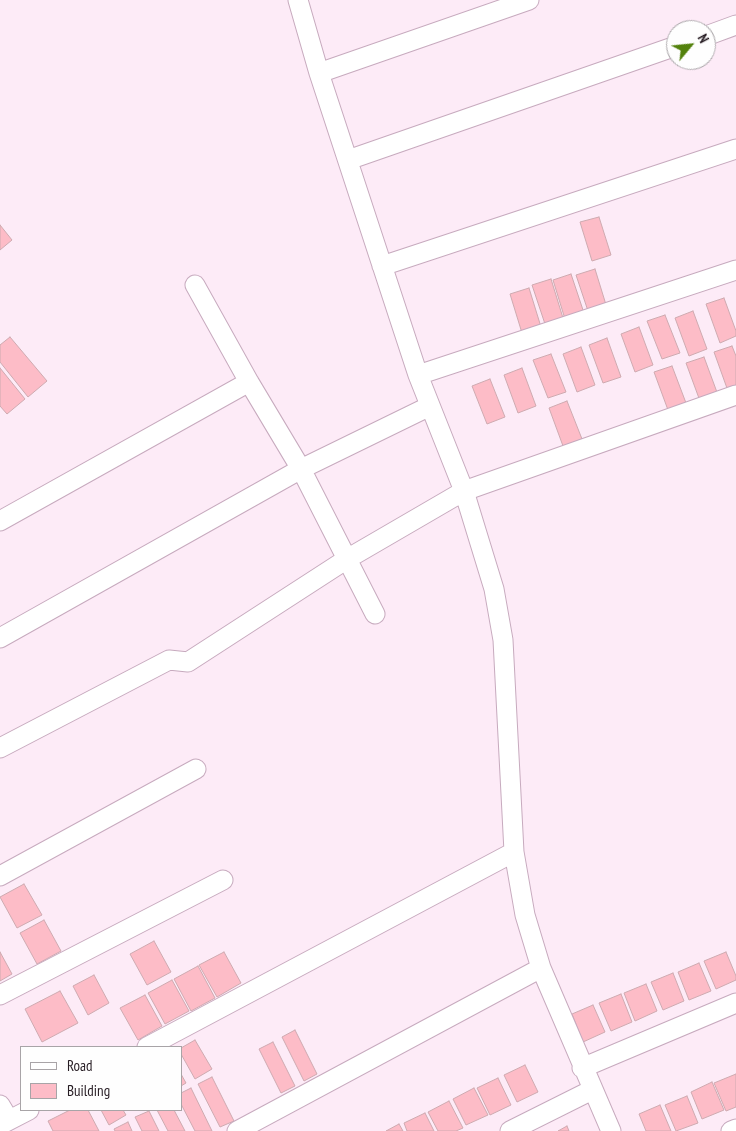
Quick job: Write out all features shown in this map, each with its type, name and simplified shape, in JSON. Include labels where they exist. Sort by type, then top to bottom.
[{"type":"street","points":[[298,0],[319,74],[418,375],[464,491],[494,589],[503,640],[514,852],[525,915],[541,968],[582,1068],[611,1131]]},
{"type":"street","points":[[319,74],[529,0]]},
{"type":"street","points":[[716,32],[736,25]]},
{"type":"street","points":[[348,160],[666,49]]},
{"type":"street","points":[[382,266],[736,149]]},
{"type":"street","points":[[418,375],[736,270]]},
{"type":"street","points":[[195,285],[249,382],[301,469],[375,614]]},
{"type":"street","points":[[0,520],[249,382]]},
{"type":"street","points":[[0,748],[169,660],[188,662],[347,559],[464,491],[736,395]]},
{"type":"street","points":[[0,638],[301,469],[430,406]]},
{"type":"street","points":[[0,876],[196,768]]},
{"type":"street","points":[[149,1046],[514,852]]},
{"type":"street","points":[[0,995],[223,880]]},
{"type":"street","points":[[237,1131],[541,968]]},
{"type":"street","points":[[582,1068],[736,1003]]},
{"type":"street","points":[[510,1131],[592,1090]]},
{"type":"street","points":[[3,1117],[25,1111]]},
{"type":"street","points":[[731,1131],[736,1129]]},
{"type":"building","points":[[599,217],[611,255],[592,261],[580,222]]},
{"type":"building","points":[[0,225],[12,240],[0,250]]},
{"type":"building","points":[[595,269],[607,308],[589,314],[576,275]]},
{"type":"building","points":[[571,274],[584,313],[565,319],[553,280]]},
{"type":"building","points":[[551,279],[563,318],[545,324],[532,285]]},
{"type":"building","points":[[529,288],[541,327],[522,333],[510,294]]},
{"type":"building","points":[[724,298],[736,331],[736,336],[720,343],[706,304]]},
{"type":"building","points":[[693,311],[707,349],[689,356],[675,318]]},
{"type":"building","points":[[665,315],[680,353],[662,359],[647,321]]},
{"type":"building","points":[[639,327],[653,365],[635,372],[621,334]]},
{"type":"building","points":[[10,337],[47,381],[28,397],[0,362],[0,345]]},
{"type":"building","points":[[607,338],[621,377],[603,383],[589,345]]},
{"type":"building","points":[[732,346],[736,356],[736,388],[728,391],[714,352]]},
{"type":"building","points":[[581,347],[595,385],[577,392],[563,354]]},
{"type":"building","points":[[551,354],[566,392],[548,398],[533,360]]},
{"type":"building","points":[[704,357],[718,395],[700,401],[686,363]]},
{"type":"building","points":[[672,366],[686,403],[668,410],[654,372]]},
{"type":"building","points":[[0,368],[25,399],[7,414],[0,406]]},
{"type":"building","points":[[522,368],[536,406],[518,413],[504,375]]},
{"type":"building","points":[[490,379],[505,417],[487,424],[472,386]]},
{"type":"building","points":[[567,401],[582,439],[563,446],[549,408]]},
{"type":"building","points":[[24,884],[42,915],[17,928],[0,897]]},
{"type":"building","points":[[44,920],[61,951],[37,964],[20,933]]},
{"type":"building","points":[[154,941],[171,972],[147,985],[130,954]]},
{"type":"building","points":[[0,952],[12,974],[0,981]]},
{"type":"building","points":[[224,952],[241,983],[217,997],[199,965]]},
{"type":"building","points":[[726,952],[736,980],[716,989],[704,961]]},
{"type":"building","points":[[699,963],[711,991],[689,1000],[678,972]]},
{"type":"building","points":[[198,966],[215,998],[191,1011],[174,979]]},
{"type":"building","points":[[673,973],[684,1001],[663,1010],[651,982]]},
{"type":"building","points":[[94,975],[109,1003],[88,1015],[73,986]]},
{"type":"building","points":[[172,980],[189,1011],[165,1024],[148,993]]},
{"type":"building","points":[[646,984],[657,1011],[635,1021],[624,993]]},
{"type":"building","points":[[60,991],[78,1023],[42,1042],[25,1009]]},
{"type":"building","points":[[621,994],[632,1022],[611,1031],[599,1003]]},
{"type":"building","points":[[145,995],[162,1026],[138,1040],[120,1008]]},
{"type":"building","points":[[593,1005],[605,1032],[583,1042],[572,1014]]},
{"type":"building","points":[[295,1030],[317,1074],[304,1081],[282,1037]]},
{"type":"building","points":[[195,1040],[212,1069],[195,1079],[182,1056],[182,1047]]},
{"type":"building","points":[[273,1042],[295,1086],[281,1093],[259,1049]]},
{"type":"building","points":[[525,1065],[538,1092],[517,1102],[504,1075]]},
{"type":"building","points":[[736,1074],[736,1107],[726,1111],[714,1083]]},
{"type":"building","points":[[182,1076],[186,1083],[182,1085]]},
{"type":"building","points":[[212,1077],[234,1121],[220,1127],[198,1084]]},
{"type":"building","points":[[498,1078],[511,1105],[490,1115],[477,1088]]},
{"type":"building","points":[[712,1082],[724,1110],[702,1119],[691,1092]]},
{"type":"building","points":[[191,1088],[212,1131],[195,1131],[182,1106],[182,1092]]},
{"type":"building","points":[[474,1088],[488,1115],[466,1125],[453,1099]]},
{"type":"building","points":[[687,1096],[698,1123],[676,1131],[665,1105]]},
{"type":"building","points":[[449,1101],[463,1128],[456,1131],[438,1131],[428,1112]]},
{"type":"building","points":[[660,1105],[671,1131],[646,1131],[639,1114]]},
{"type":"building","points":[[68,1111],[89,1111],[99,1131],[53,1131],[48,1121]]},
{"type":"building","points":[[102,1111],[124,1111],[126,1115],[109,1125]]},
{"type":"building","points":[[149,1111],[159,1131],[142,1131],[135,1117]]},
{"type":"building","points":[[158,1111],[175,1111],[185,1131],[168,1131]]},
{"type":"building","points":[[425,1113],[434,1131],[407,1131],[404,1123]]},
{"type":"building","points":[[128,1122],[132,1131],[115,1131],[114,1129]]},
{"type":"building","points":[[399,1124],[403,1131],[386,1131]]},
{"type":"building","points":[[567,1126],[569,1131],[558,1131]]}]
